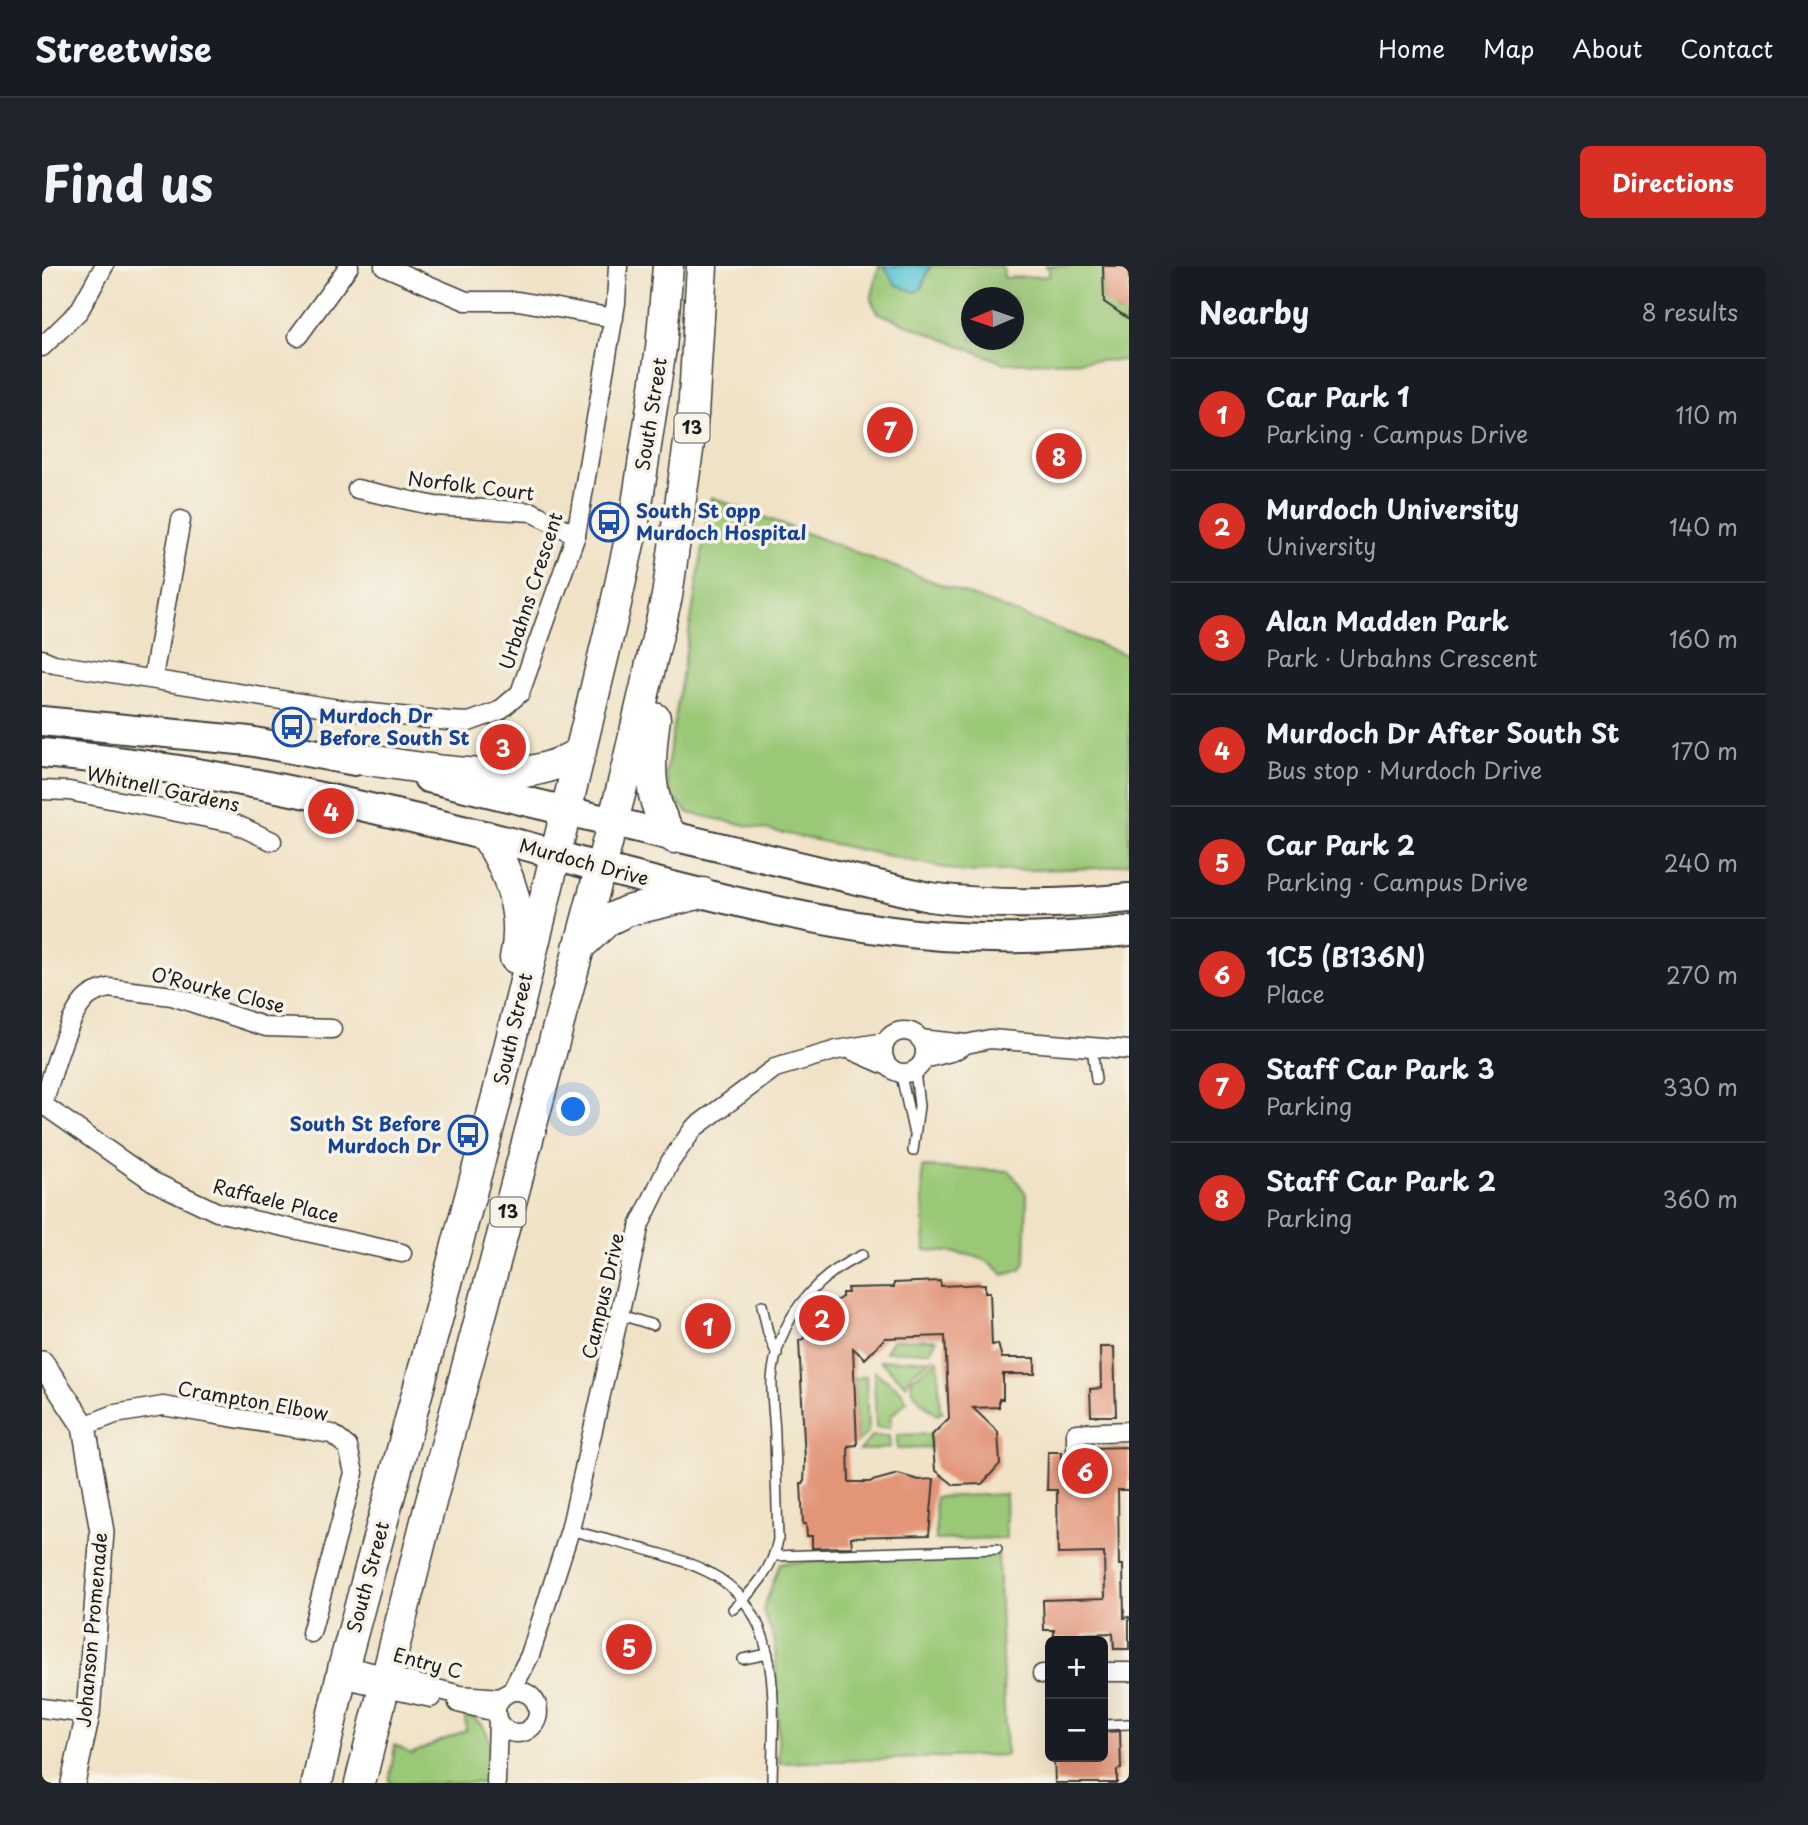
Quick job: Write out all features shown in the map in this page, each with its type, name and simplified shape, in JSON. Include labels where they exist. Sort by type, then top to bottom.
[{"type":"highway","name":"South Street","points":[[317,1783],[343,1672],[498,1093],[554,853],[581,751],[636,511],[661,348],[668,266]]},
{"type":"highway","name":"South Street","points":[[360,1783],[612,822],[667,596],[679,530],[693,415],[702,266]]},
{"type":"highway","points":[[674,838],[659,813],[649,762],[679,530]]},
{"type":"highway","points":[[332,756],[480,775],[511,775],[565,762],[581,751]]},
{"type":"highway","points":[[486,836],[502,860],[517,922],[518,945],[499,1024],[498,1093]]},
{"type":"highway","points":[[577,949],[608,920],[627,911],[703,893]]},
{"type":"main road","points":[[42,721],[222,738],[332,756],[929,897],[1002,905],[1069,904],[1129,898]]},
{"type":"main road","name":"Murdoch Drive","points":[[42,753],[123,761],[231,778],[486,836],[554,853],[599,868],[835,922],[921,935],[1049,939],[1129,932]]},
{"type":"street","points":[[42,347],[79,311],[104,266]]},
{"type":"street","points":[[298,336],[349,266]]},
{"type":"street","points":[[384,266],[466,301],[518,302],[614,318]]},
{"type":"street","name":"Urbahns Crescent","points":[[42,659],[54,664],[153,677],[352,711],[469,722],[499,711],[520,693],[576,535],[614,318],[618,266]]},
{"type":"street","name":"Norfolk Court","points":[[357,489],[435,506],[532,512],[576,535]]},
{"type":"street","points":[[153,677],[181,520]]},
{"type":"street","name":"Whitnell Gardens","points":[[42,790],[69,791],[233,823],[272,841]]},
{"type":"street","name":"O’Rourke Close","points":[[42,1104],[75,1014],[87,997],[100,990],[118,989],[172,996],[266,1027],[332,1028]]},
{"type":"street","points":[[890,1068],[883,1057],[885,1042],[892,1034],[902,1031],[920,1039],[966,1044],[990,1039],[1129,1050]]},
{"type":"street","points":[[919,1065],[925,1048],[920,1039]]},
{"type":"street","name":"Campus Drive","points":[[497,1780],[501,1706],[530,1655],[570,1530],[640,1224],[670,1162],[694,1128],[775,1068],[837,1050],[851,1050],[885,1042]]},
{"type":"street","points":[[851,1050],[900,1074],[966,1044]]},
{"type":"street","name":"Raffaele Place","points":[[42,1104],[152,1181],[217,1212],[402,1253]]},
{"type":"street","name":"Johanson Promenade","points":[[42,1363],[84,1426],[102,1532],[88,1714],[73,1783]]},
{"type":"street","name":"Crampton Elbow","points":[[84,1426],[115,1414],[163,1406],[332,1434],[348,1447],[354,1472],[311,1633]]},
{"type":"street","points":[[1076,1470],[1076,1433],[1129,1431]]},
{"type":"street","name":"Campus Drive","points":[[497,1780],[518,1740],[534,1725],[538,1709],[529,1695],[530,1655]]},
{"type":"street","name":"Entry C","points":[[343,1672],[501,1706]]},
{"type":"street","points":[[1108,1672],[1129,1672]]},
{"type":"street","points":[[527,1730],[511,1732],[501,1706],[529,1695]]},
{"type":"street","points":[[42,1708],[88,1714]]},
{"type":"lane","points":[[1092,1046],[1096,1080]]},
{"type":"lane","points":[[914,1151],[919,1105],[919,1065]]},
{"type":"lane","points":[[890,1068],[902,1080],[914,1135]]},
{"type":"lane","points":[[733,1609],[763,1578],[775,1556],[778,1540],[772,1381],[789,1319],[836,1267],[862,1255]]},
{"type":"lane","points":[[762,1305],[768,1333],[777,1355]]},
{"type":"lane","points":[[621,1315],[653,1325]]},
{"type":"lane","points":[[570,1530],[684,1562],[726,1582],[744,1599],[759,1623],[768,1654],[771,1682],[772,1783]]},
{"type":"lane","points":[[775,1556],[997,1549]]},
{"type":"lane","points":[[743,1659],[768,1654]]},
{"type":"lane","points":[[1108,1725],[1129,1724]]},
{"type":"green space","points":[[879,266],[1003,266],[1004,278],[1049,276],[1049,268],[1046,266],[1103,266],[1104,302],[1111,302],[1117,312],[1129,316],[1129,360],[1004,363],[971,350],[1024,350],[1024,287],[961,287],[961,346],[878,313],[871,300]]},
{"type":"green space","points":[[711,497],[1129,656],[1129,863],[1101,868],[964,872],[689,813],[671,796],[666,773]]},
{"type":"green space","points":[[922,1167],[1010,1171],[1027,1195],[1025,1263],[1021,1270],[1003,1275],[996,1267],[978,1257],[925,1250]]},
{"type":"green space","points":[[937,1339],[930,1351],[885,1352],[892,1340]]},
{"type":"green space","points":[[933,1359],[912,1373],[906,1385],[880,1361]]},
{"type":"green space","points":[[938,1360],[940,1408],[943,1412],[937,1415],[919,1399],[911,1384],[912,1378]]},
{"type":"green space","points":[[874,1371],[901,1391],[907,1401],[891,1416],[890,1427],[876,1428]]},
{"type":"green space","points":[[866,1376],[868,1432],[857,1443],[854,1379]]},
{"type":"green space","points":[[930,1434],[931,1448],[897,1449],[897,1435]]},
{"type":"green space","points":[[872,1436],[889,1436],[890,1448],[860,1450]]},
{"type":"green space","points":[[1005,1494],[1006,1538],[936,1540],[935,1497]]},
{"type":"green space","points":[[998,1554],[1006,1755],[779,1763],[775,1642],[763,1610],[780,1563]]},
{"type":"green space","points":[[468,1715],[484,1728],[488,1736],[491,1753],[487,1783],[389,1783],[395,1745],[411,1754],[466,1730],[465,1717]]},
{"type":"water","points":[[884,266],[930,266],[921,289],[915,292],[895,284]]},
{"type":"building","points":[[1103,266],[1129,266],[1129,319],[1104,302]]},
{"type":"building","points":[[940,1281],[941,1286],[985,1284],[985,1292],[990,1292],[992,1345],[998,1344],[1002,1358],[1035,1358],[1035,1374],[1003,1374],[1003,1399],[999,1399],[999,1407],[973,1408],[998,1432],[1000,1464],[982,1484],[954,1485],[935,1470],[932,1435],[949,1418],[945,1336],[885,1338],[865,1359],[853,1348],[857,1445],[848,1446],[849,1482],[869,1482],[898,1474],[919,1480],[934,1479],[929,1535],[851,1537],[852,1547],[812,1548],[812,1536],[807,1536],[806,1524],[803,1524],[801,1483],[804,1483],[805,1461],[799,1340],[804,1339],[804,1334],[810,1334],[821,1310],[842,1297],[842,1293],[848,1293],[847,1288],[894,1287],[894,1283]]},
{"type":"building","points":[[1100,1347],[1114,1347],[1116,1416],[1091,1416],[1090,1389],[1101,1388]]},
{"type":"building","points":[[1129,1447],[1129,1490],[1118,1490],[1119,1565],[1123,1565],[1124,1618],[1129,1617],[1129,1649],[1114,1649],[1113,1633],[1054,1636],[1054,1630],[1044,1630],[1043,1600],[1105,1598],[1104,1553],[1058,1554],[1057,1490],[1047,1490],[1048,1452],[1061,1452],[1061,1464],[1065,1464],[1066,1475],[1077,1481],[1086,1475],[1087,1448]]},
{"type":"building","points":[[1120,1731],[1121,1769],[1117,1770],[1117,1783],[1055,1783],[1054,1762],[1108,1762],[1108,1732]]},
{"type":"place","name":"Staff Car Park 3","points":[[890,430]]},
{"type":"place","name":"Staff Car Park 2","points":[[1059,456]]},
{"type":"place","name":"South St opp Murdoch Hospital","points":[[609,522]]},
{"type":"place","name":"Murdoch Dr Before South St","points":[[292,727]]},
{"type":"place","name":"Alan Madden Park","points":[[503,747]]},
{"type":"place","name":"Murdoch Dr After South St","points":[[331,811]]},
{"type":"place","name":"South St Before Murdoch Dr","points":[[468,1135]]},
{"type":"place","name":"Murdoch University","points":[[822,1318]]},
{"type":"place","name":"Car Park 1","points":[[708,1326]]},
{"type":"place","name":"1C5 (B136N)","points":[[1085,1471]]},
{"type":"place","name":"Car Park 2","points":[[629,1647]]}]
